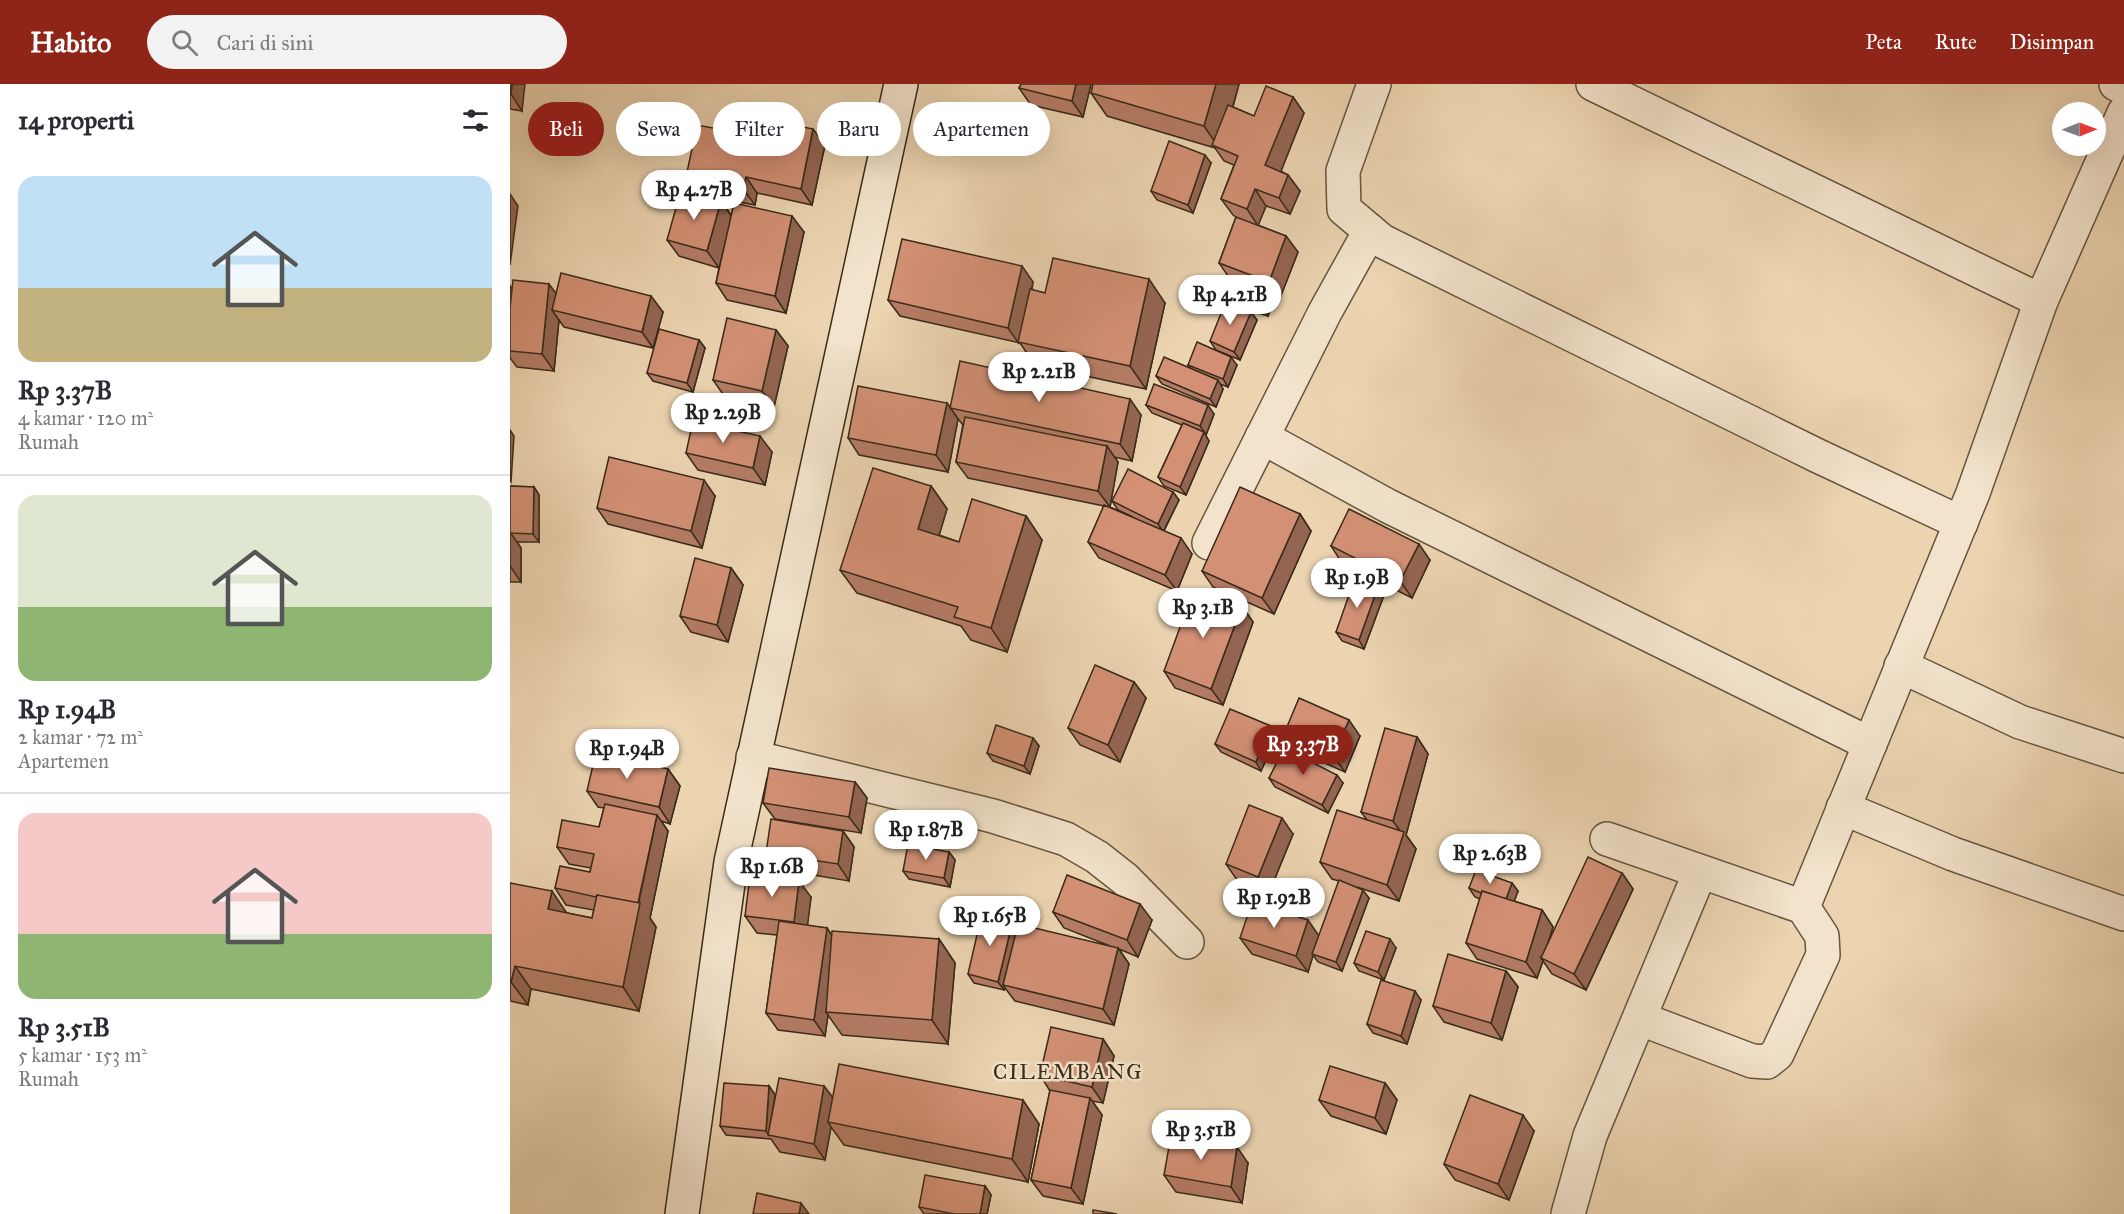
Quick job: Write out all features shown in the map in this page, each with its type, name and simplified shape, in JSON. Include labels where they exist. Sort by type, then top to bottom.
[{"type":"street","points":[[682,1214],[731,862],[901,84]]},
{"type":"street","points":[[1374,84],[1343,171],[1344,209],[1382,241],[1765,430],[1961,523]]},
{"type":"street","points":[[1593,84],[2042,301]]},
{"type":"street","points":[[2116,84],[2124,88]]},
{"type":"street","points":[[1803,907],[1961,523],[2042,301],[2124,113]]},
{"type":"street","points":[[1209,543],[1370,231]]},
{"type":"street","points":[[1262,437],[1388,506],[1870,744]]},
{"type":"street","points":[[1901,666],[2020,722],[2124,756]]},
{"type":"street","points":[[753,757],[993,816],[1066,839],[1097,856],[1125,879],[1187,942]]},
{"type":"street","points":[[1844,808],[1953,854],[2124,914]]},
{"type":"street","points":[[1607,839],[1803,907],[1822,936],[1823,955],[1773,1059],[1758,1063],[1641,1019]]},
{"type":"street","points":[[1568,1214],[1590,1136],[1641,1019],[1700,872]]},
{"type":"building","points":[[1021,84],[1076,84],[1072,101],[1019,88]]},
{"type":"building","points":[[1093,84],[1216,84],[1204,126],[1091,93]]},
{"type":"building","points":[[1266,86],[1293,97],[1265,165],[1288,175],[1279,198],[1255,189],[1247,209],[1221,199],[1238,156],[1212,145],[1228,105],[1254,116]]},
{"type":"building","points":[[701,126],[713,128],[713,156],[805,156],[805,127],[813,129],[801,189],[746,177],[743,189],[686,177],[690,156],[701,156]]},
{"type":"building","points":[[1169,141],[1205,155],[1188,205],[1151,191]]},
{"type":"building","points":[[681,190],[721,201],[707,251],[667,240]]},
{"type":"building","points":[[734,203],[792,216],[775,296],[716,283]]},
{"type":"building","points":[[1236,217],[1286,236],[1269,282],[1219,263]]},
{"type":"building","points":[[902,239],[1022,266],[1008,328],[888,300]]},
{"type":"building","points":[[1053,258],[1149,279],[1130,366],[1018,342],[1030,289],[1045,293]]},
{"type":"building","points":[[561,273],[651,296],[642,332],[552,310]]},
{"type":"building","points":[[1232,279],[1268,291],[1263,308],[1227,296]]},
{"type":"building","points":[[513,280],[549,284],[542,354],[510,351],[510,308]]},
{"type":"building","points":[[1226,301],[1251,312],[1234,352],[1210,341]]},
{"type":"building","points":[[727,318],[776,330],[762,391],[713,380]]},
{"type":"building","points":[[659,329],[699,340],[687,383],[647,373]]},
{"type":"building","points":[[1197,342],[1231,357],[1223,379],[1188,365]]},
{"type":"building","points":[[1164,357],[1218,380],[1210,399],[1156,376]]},
{"type":"building","points":[[960,361],[1130,399],[1120,444],[950,408]]},
{"type":"building","points":[[1154,384],[1208,405],[1200,426],[1146,405]]},
{"type":"building","points":[[858,386],[947,403],[936,455],[848,438]]},
{"type":"building","points":[[965,417],[1107,446],[1098,491],[956,462]]},
{"type":"building","points":[[693,421],[760,436],[753,468],[686,453]]},
{"type":"building","points":[[1183,423],[1204,432],[1180,487],[1158,477]]},
{"type":"building","points":[[609,457],[704,480],[691,531],[597,508]]},
{"type":"building","points":[[873,468],[931,486],[918,529],[959,542],[972,499],[1026,516],[991,628],[954,617],[958,607],[840,570]]},
{"type":"building","points":[[1128,469],[1173,492],[1158,524],[1112,501]]},
{"type":"building","points":[[510,486],[534,487],[533,534],[510,532]]},
{"type":"building","points":[[1240,487],[1300,514],[1262,598],[1202,571]]},
{"type":"building","points":[[1104,505],[1181,538],[1165,575],[1088,542]]},
{"type":"building","points":[[1349,509],[1419,544],[1400,581],[1331,546]]},
{"type":"building","points":[[695,558],[731,568],[717,625],[680,616]]},
{"type":"building","points":[[1355,578],[1378,587],[1359,640],[1336,632]]},
{"type":"building","points":[[1194,589],[1242,606],[1211,689],[1164,671]]},
{"type":"building","points":[[1095,665],[1134,682],[1108,745],[1068,728]]},
{"type":"building","points":[[1299,698],[1349,720],[1333,756],[1284,734]]},
{"type":"building","points":[[1230,709],[1271,726],[1256,762],[1215,744]]},
{"type":"building","points":[[996,725],[1033,738],[1024,766],[987,753]]},
{"type":"building","points":[[1385,728],[1417,737],[1393,821],[1361,812]]},
{"type":"building","points":[[1284,748],[1337,775],[1322,805],[1269,778]]},
{"type":"building","points":[[596,752],[668,769],[659,807],[587,791]]},
{"type":"building","points":[[769,768],[855,782],[849,817],[763,803]]},
{"type":"building","points":[[605,804],[657,815],[638,903],[555,888],[560,866],[590,872],[594,854],[557,847],[562,820],[599,827]]},
{"type":"building","points":[[1249,805],[1282,818],[1258,877],[1226,864]]},
{"type":"building","points":[[1337,810],[1404,832],[1387,885],[1320,862]]},
{"type":"building","points":[[771,819],[843,831],[838,864],[766,853]]},
{"type":"building","points":[[908,844],[949,852],[944,878],[903,871]]},
{"type":"building","points":[[1588,857],[1622,873],[1574,974],[1541,958]]},
{"type":"building","points":[[1476,870],[1512,883],[1506,899],[1469,888]]},
{"type":"building","points":[[750,875],[799,881],[794,922],[745,916]]},
{"type":"building","points":[[1067,875],[1140,904],[1127,940],[1053,912]]},
{"type":"building","points":[[1339,880],[1363,890],[1336,962],[1312,954]]},
{"type":"building","points":[[510,883],[552,891],[548,909],[592,918],[597,895],[640,903],[623,987],[515,966],[511,982]]},
{"type":"building","points":[[1482,891],[1542,910],[1526,962],[1466,943]]},
{"type":"building","points":[[1252,902],[1308,920],[1296,956],[1240,938]]},
{"type":"building","points":[[982,913],[1013,920],[998,982],[968,974]]},
{"type":"building","points":[[779,921],[827,928],[814,1020],[766,1013]]},
{"type":"building","points":[[1018,924],[1118,948],[1103,1009],[1003,985]]},
{"type":"building","points":[[832,931],[939,939],[932,1020],[826,1012]]},
{"type":"building","points":[[1366,931],[1390,939],[1378,972],[1354,963]]},
{"type":"building","points":[[1448,954],[1506,971],[1491,1023],[1433,1006]]},
{"type":"building","points":[[1381,980],[1415,991],[1401,1036],[1367,1024]]},
{"type":"building","points":[[1051,1027],[1103,1039],[1092,1087],[1040,1075]]},
{"type":"building","points":[[839,1064],[1023,1100],[1012,1159],[828,1122]]},
{"type":"building","points":[[1330,1066],[1385,1083],[1375,1118],[1319,1100]]},
{"type":"building","points":[[779,1078],[824,1086],[814,1144],[768,1135]]},
{"type":"building","points":[[724,1083],[769,1086],[766,1131],[720,1126]]},
{"type":"building","points":[[1050,1090],[1090,1098],[1071,1188],[1031,1180]]},
{"type":"building","points":[[1470,1095],[1523,1115],[1498,1184],[1444,1164]]},
{"type":"building","points":[[1171,1135],[1237,1147],[1231,1187],[1164,1175]]},
{"type":"building","points":[[925,1175],[985,1186],[980,1214],[954,1214],[919,1207]]},
{"type":"building","points":[[757,1193],[801,1203],[799,1214],[753,1214]]},
{"type":"building","points":[[1093,1210],[1117,1214],[1093,1214]]},
{"type":"district","name":"CILEMBANG","points":[[1068,1072]]}]
